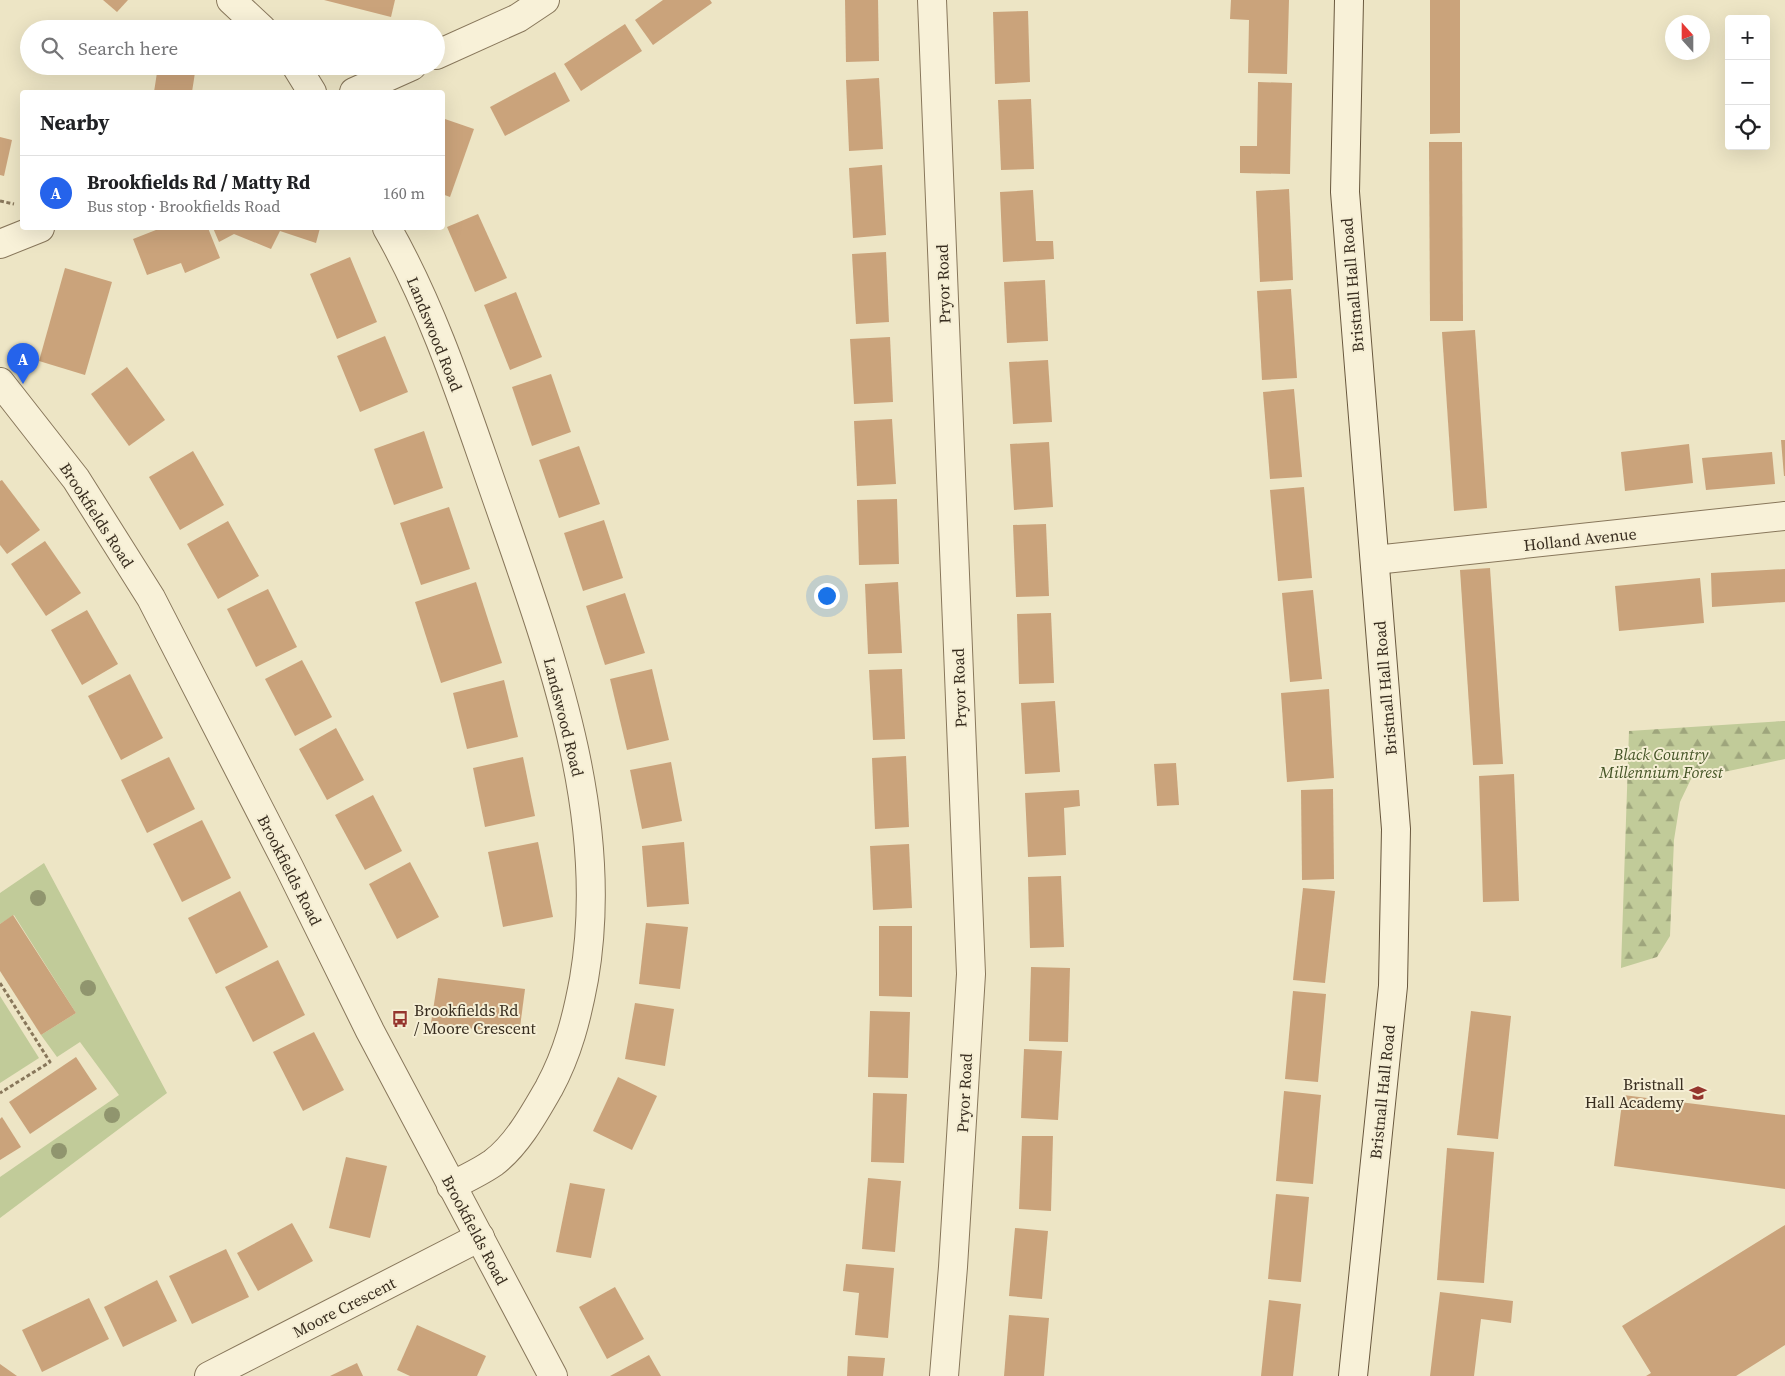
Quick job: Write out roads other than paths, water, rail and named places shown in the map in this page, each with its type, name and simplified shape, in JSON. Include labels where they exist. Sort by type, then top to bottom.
[{"type":"street","points":[[231,0],[252,20]]},
{"type":"street","points":[[445,51],[518,18],[545,0]]},
{"type":"street","name":"Pryor Road","points":[[932,0],[971,974],[953,1267],[944,1376]]},
{"type":"street","name":"Bristnall Hall Road","points":[[1349,0],[1345,192],[1396,829],[1393,986],[1353,1376]]},
{"type":"street","points":[[302,75],[311,90]]},
{"type":"street","points":[[358,90],[392,75]]},
{"type":"street","points":[[0,244],[35,230]]},
{"type":"street","name":"Landswood Road","points":[[387,230],[417,288],[450,367],[520,562],[551,664],[571,743],[584,800],[590,841],[591,911],[586,961],[578,1011],[558,1070],[535,1112],[516,1139],[494,1162],[451,1186]]},
{"type":"street","name":"Brookfields Road","points":[[0,382],[76,479],[151,598],[289,867],[370,1031],[553,1376]]},
{"type":"street","name":"Holland Avenue","points":[[1375,560],[1785,516]]},
{"type":"street","name":"Moore Crescent","points":[[209,1376],[480,1237]]},
{"type":"place","name":"Brookfields Rd / Matty Rd","points":[[23,384]]},
{"type":"place","name":"Brookfields Rd / Moore Crescent","points":[[400,1019]]},
{"type":"place","name":"Bristnall Hall Academy","points":[[1698,1093]]},
{"type":"park label","name":"Black Country Millennium Forest","points":[[1661,763]]}]
